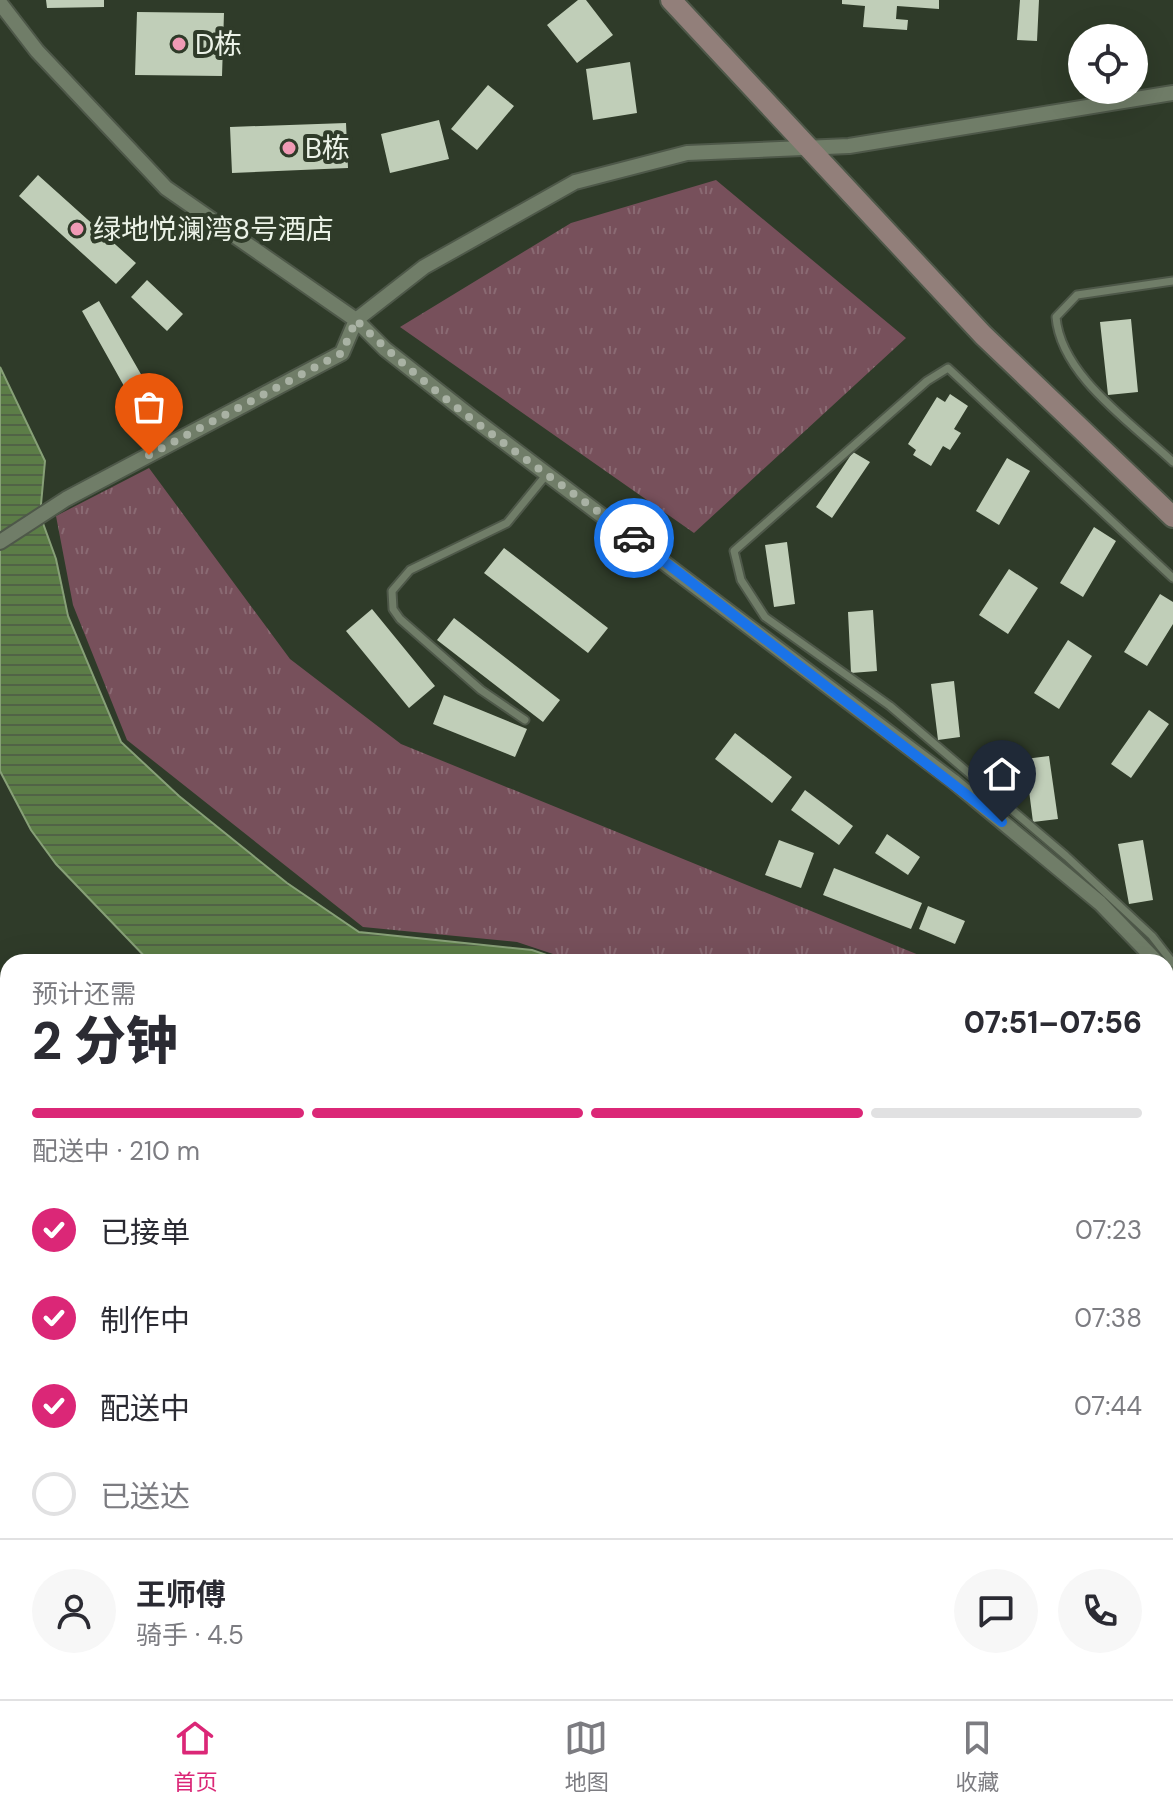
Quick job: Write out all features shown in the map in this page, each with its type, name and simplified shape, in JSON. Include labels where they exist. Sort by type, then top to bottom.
[{"type":"street","points":[[671,0],[983,335],[1173,517]]},
{"type":"street","points":[[0,3],[37,51],[166,188],[356,320],[385,349],[953,781],[1100,903],[1149,954]]},
{"type":"street","points":[[0,542],[66,499],[342,353],[356,320],[424,267],[575,182],[687,153],[849,146],[1173,93]]},
{"type":"lane","points":[[1173,281],[1077,295],[1056,317],[1058,334],[1075,369],[1173,462]]},
{"type":"lane","points":[[1166,954],[1152,936],[994,794],[890,706],[765,617],[741,580],[734,551],[927,381],[948,368],[1173,578]]},
{"type":"lane","points":[[525,720],[481,690],[400,619],[393,609],[392,591],[410,570],[507,523],[547,474]]},
{"type":"green space","points":[[716,180],[906,338],[694,533],[400,327],[571,223]]},
{"type":"green space","points":[[149,468],[290,659],[401,744],[916,954],[553,954],[517,942],[363,927],[127,740],[73,605],[56,516]]},
{"type":"shaded area","points":[[0,367],[45,461],[40,515],[56,559],[68,616],[121,742],[179,796],[287,883],[359,932],[532,950],[544,954],[142,954],[56,864],[31,830],[0,771]]},
{"type":"building","points":[[46,0],[104,0],[104,7],[47,8]]},
{"type":"building","points":[[578,0],[586,0],[613,35],[577,63],[547,25]]},
{"type":"building","points":[[842,0],[939,0],[939,9],[897,6],[896,19],[908,20],[907,30],[863,27],[865,6],[842,4]]},
{"type":"building","points":[[1020,0],[1039,0],[1037,41],[1017,40]]},
{"type":"building","name":"D栋","points":[[137,12],[224,13],[222,76],[135,75]]},
{"type":"building","points":[[630,62],[637,113],[593,120],[586,69]]},
{"type":"building","points":[[488,85],[514,106],[477,150],[451,129]]},
{"type":"building","points":[[439,120],[449,159],[390,173],[381,134]]},
{"type":"building","name":"B栋","points":[[346,123],[348,168],[232,173],[230,127]]},
{"type":"building","name":"绿地悦澜湾8号酒店","points":[[38,175],[136,263],[116,284],[19,196]]},
{"type":"building","points":[[147,280],[183,314],[167,331],[131,297]]},
{"type":"building","points":[[99,301],[142,376],[124,386],[82,311]]},
{"type":"building","points":[[1131,319],[1138,392],[1108,395],[1100,322]]},
{"type":"building","points":[[950,394],[968,406],[954,429],[961,433],[950,450],[943,446],[931,466],[913,455],[916,450],[908,444],[937,397],[945,402]]},
{"type":"building","points":[[853,452],[870,462],[832,518],[816,507]]},
{"type":"building","points":[[1007,458],[1030,471],[999,525],[976,511]]},
{"type":"building","points":[[1094,527],[1116,541],[1083,597],[1060,583]]},
{"type":"building","points":[[787,542],[795,604],[774,607],[765,545]]},
{"type":"building","points":[[504,548],[608,628],[588,653],[484,573]]},
{"type":"building","points":[[1009,569],[1038,588],[1008,634],[979,615]]},
{"type":"building","points":[[1160,594],[1173,602],[1173,624],[1147,666],[1124,652]]},
{"type":"building","points":[[372,609],[435,686],[409,708],[346,631]]},
{"type":"building","points":[[873,610],[877,671],[851,673],[848,612]]},
{"type":"building","points":[[454,618],[560,700],[543,722],[437,640]]},
{"type":"building","points":[[1068,640],[1092,656],[1059,709],[1034,693]]},
{"type":"building","points":[[954,681],[960,737],[938,740],[931,684]]},
{"type":"building","points":[[444,695],[527,729],[515,757],[433,724]]},
{"type":"building","points":[[1149,710],[1169,724],[1131,778],[1111,764]]},
{"type":"building","points":[[735,733],[792,777],[772,803],[715,759]]},
{"type":"building","points":[[1049,756],[1058,819],[1033,822],[1025,759]]},
{"type":"building","points":[[805,790],[853,826],[839,845],[791,810]]},
{"type":"building","points":[[887,834],[920,857],[908,875],[875,853]]},
{"type":"building","points":[[779,840],[814,853],[801,888],[765,875]]},
{"type":"building","points":[[1143,840],[1153,900],[1129,904],[1118,844]]},
{"type":"building","points":[[834,868],[922,903],[911,929],[823,895]]},
{"type":"building","points":[[928,906],[965,921],[955,944],[919,929]]},
{"type":"way so far","points":[[149,455],[342,353],[356,320],[385,349],[474,419],[634,538]]},
{"type":"place","name":"D栋","points":[[179,44]]},
{"type":"place","name":"B栋","points":[[289,148]]},
{"type":"place","name":"绿地悦澜湾8号酒店","points":[[77,229]]},
{"type":"route","points":[[634,538],[953,781],[1002,822]]}]
